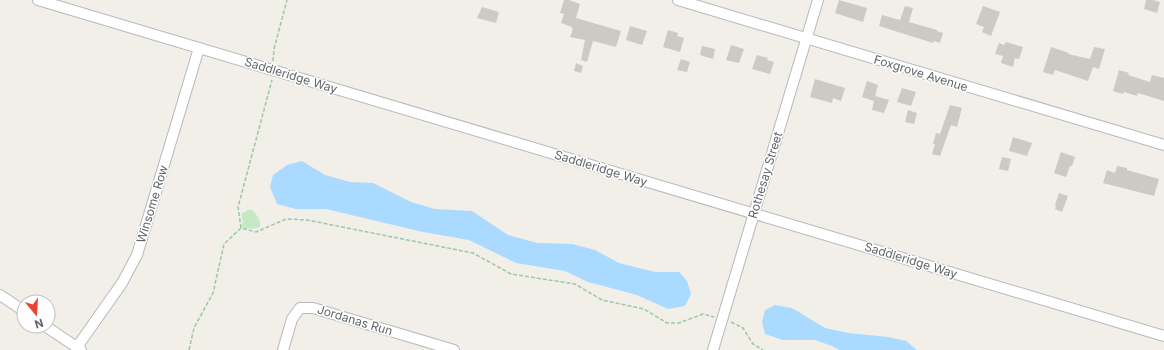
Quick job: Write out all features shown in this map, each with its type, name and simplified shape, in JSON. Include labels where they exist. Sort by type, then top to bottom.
[{"type":"street","name":"Saddleridge Way","points":[[38,0],[1164,336]]},
{"type":"street","name":"Foxgrove Avenue","points":[[678,0],[1164,145]]},
{"type":"street","name":"Rothesay Street","points":[[713,350],[818,0]]},
{"type":"street","name":"Winsome Row","points":[[79,349],[122,283],[137,255],[199,48]]},
{"type":"street","points":[[0,295],[16,306]]},
{"type":"street","name":"Jordanas Run","points":[[283,350],[292,319],[300,308],[313,308],[454,350]]},
{"type":"street","points":[[56,333],[79,349]]},
{"type":"path","points":[[241,228],[238,207],[272,83],[274,49],[287,0]]},
{"type":"path","points":[[241,228],[256,232],[286,219],[307,220],[473,253],[511,274],[575,284],[602,300],[644,310],[667,323],[679,323],[703,314],[722,319],[743,328],[753,344],[763,350]]},
{"type":"path","points":[[189,350],[194,328],[213,293],[224,244],[241,228]]},
{"type":"green space","points":[[248,210],[252,210],[257,216],[260,222],[260,227],[250,229],[241,226],[243,222],[241,214]]},
{"type":"water","points":[[302,161],[325,175],[350,182],[373,183],[411,202],[435,209],[472,211],[508,235],[537,243],[572,244],[595,250],[619,263],[655,272],[679,272],[687,281],[691,294],[685,306],[668,309],[637,295],[588,282],[565,271],[516,263],[469,240],[423,232],[326,209],[296,209],[277,204],[270,187],[273,175],[287,165]]},
{"type":"water","points":[[775,305],[792,308],[825,328],[848,333],[888,337],[906,341],[917,350],[839,350],[815,340],[783,340],[765,334],[762,322],[765,310]]},
{"type":"building","points":[[564,0],[569,0],[580,4],[576,18],[621,31],[616,47],[593,41],[587,62],[581,60],[585,40],[570,37],[573,29],[571,28],[572,27],[561,23],[564,14],[560,13]]},
{"type":"building","points":[[839,0],[867,8],[863,22],[835,13]]},
{"type":"building","points":[[1146,0],[1160,2],[1157,13],[1144,9]]},
{"type":"building","points":[[905,6],[913,8],[909,22],[943,33],[940,43],[934,41],[933,43],[879,26],[882,15],[900,20]]},
{"type":"building","points":[[983,6],[1000,12],[991,36],[982,32],[984,27],[976,24]]},
{"type":"building","points":[[482,7],[499,12],[496,23],[477,18]]},
{"type":"building","points":[[630,26],[647,31],[642,45],[626,40]]},
{"type":"building","points":[[668,30],[678,33],[677,36],[684,38],[680,52],[663,47]]},
{"type":"building","points":[[1006,42],[1023,47],[1019,59],[1015,58],[1013,67],[1001,63],[1003,56],[995,54],[999,43],[1004,45]]},
{"type":"building","points":[[731,45],[744,49],[739,63],[726,60]]},
{"type":"building","points":[[702,46],[715,49],[713,59],[700,55]]},
{"type":"building","points":[[1051,47],[1069,53],[1068,54],[1090,59],[1094,47],[1105,49],[1099,69],[1093,67],[1088,81],[1055,70],[1053,75],[1043,72]]},
{"type":"building","points":[[757,55],[768,58],[767,60],[774,62],[770,74],[752,69]]},
{"type":"building","points":[[681,59],[690,62],[687,72],[677,70]]},
{"type":"building","points":[[576,63],[583,66],[581,73],[574,71]]},
{"type":"building","points":[[1119,70],[1129,73],[1128,75],[1150,82],[1152,75],[1164,78],[1164,101],[1138,93],[1137,96],[1124,92],[1123,94],[1113,91]]},
{"type":"building","points":[[815,79],[845,88],[841,101],[833,98],[832,103],[810,97]]},
{"type":"building","points":[[867,81],[878,85],[874,101],[862,97]]},
{"type":"building","points":[[902,88],[916,92],[911,106],[897,102]]},
{"type":"building","points":[[875,96],[889,100],[884,113],[872,110]]},
{"type":"building","points":[[950,105],[962,108],[957,127],[951,125],[940,156],[932,154],[936,133],[940,134]]},
{"type":"building","points":[[908,110],[917,113],[914,124],[905,122]]},
{"type":"building","points":[[1013,137],[1032,143],[1027,156],[1009,151]]},
{"type":"building","points":[[1061,152],[1075,157],[1066,177],[1054,173]]},
{"type":"building","points":[[1002,157],[1011,159],[1008,171],[999,169]]},
{"type":"building","points":[[1117,166],[1159,179],[1154,196],[1103,183],[1107,170],[1115,173]]},
{"type":"building","points":[[1059,193],[1068,196],[1062,212],[1055,209]]}]
